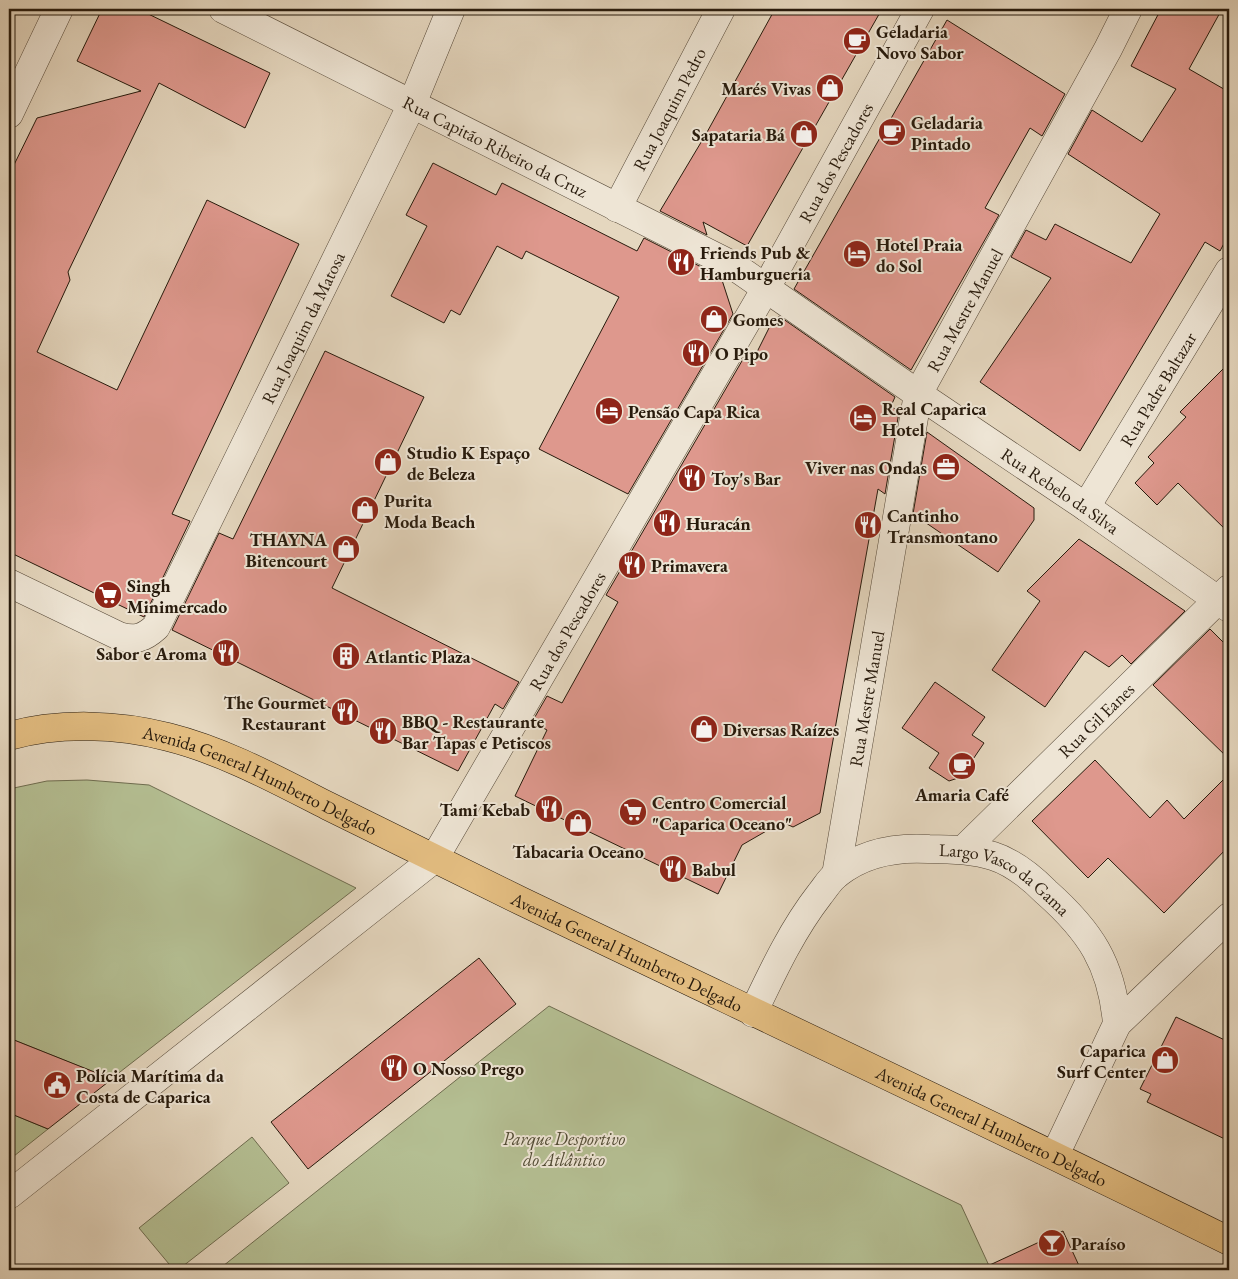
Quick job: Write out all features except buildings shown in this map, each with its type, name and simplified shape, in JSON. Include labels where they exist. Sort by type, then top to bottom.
[{"type":"main road","name":"Avenida General Humberto Delgado","points":[[9,736],[59,728],[99,727],[133,729],[171,738],[248,766],[753,1013],[1055,1155],[1229,1241]]},
{"type":"street","points":[[9,114],[59,9]]},
{"type":"street","name":"Rua Capitão Ribeiro da Cruz","points":[[223,9],[734,266],[766,288]]},
{"type":"street","name":"Rua Joaquim da Matosa","points":[[9,583],[119,636],[130,639],[141,638],[156,627],[412,104],[452,9]]},
{"type":"street","name":"Rua Joaquim Pedro","points":[[617,208],[721,9]]},
{"type":"street","name":"Rua dos Pescadores","points":[[434,858],[766,288],[920,9]]},
{"type":"street","name":"Rua Mestre Manuel","points":[[836,875],[918,394],[1108,49],[1128,9]]},
{"type":"street","name":"Rua Padre Baltazar","points":[[1086,507],[1229,271]]},
{"type":"street","name":"Rua Rebelo da Silva","points":[[766,288],[918,394],[1225,599]]},
{"type":"street","name":"Rua Gil Eanes","points":[[963,850],[1225,599]]},
{"type":"street","name":"Largo Vasco da Gama","points":[[753,1013],[787,944],[814,902],[836,875],[858,860],[883,851],[909,848],[963,850],[995,857],[1028,875],[1071,914],[1090,939],[1105,967],[1115,1002],[1117,1024]]},
{"type":"street","points":[[9,1195],[434,858]]},
{"type":"street","points":[[1055,1155],[1117,1024],[1229,917]]},
{"type":"street","points":[[1105,967],[1122,979],[1141,984],[1164,980]]},
{"type":"green space","points":[[87,780],[149,785],[356,888],[111,1079],[9,1038],[9,789],[47,781]]},
{"type":"green space","name":"Parque Desportivo do Atlântico","points":[[549,1006],[961,1205],[991,1270],[218,1270]]},
{"type":"green space","points":[[9,1113],[48,1129],[9,1160]]},
{"type":"green space","points":[[252,1137],[289,1183],[178,1270],[174,1270],[139,1228]]},
{"type":"place","name":"Geladaria Novo Sabor","points":[[857,41]]},
{"type":"place","name":"Marés Vivas","points":[[830,88]]},
{"type":"place","name":"Geladaria Pintado","points":[[892,132]]},
{"type":"place","name":"Sapataria Bá","points":[[804,134]]},
{"type":"place","name":"Hotel Praia do Sol","points":[[857,254]]},
{"type":"place","name":"Friends Pub & Hamburgueria","points":[[681,262]]},
{"type":"place","name":"Gomes","points":[[714,319]]},
{"type":"place","name":"O Pipo","points":[[696,353]]},
{"type":"place","name":"Pensão Capa Rica","points":[[609,411]]},
{"type":"place","name":"Real Caparica Hotel","points":[[863,418]]},
{"type":"place","name":"Studio K Espaço de Beleza","points":[[388,462]]},
{"type":"place","name":"Viver nas Ondas","points":[[946,467]]},
{"type":"place","name":"Toy's Bar","points":[[692,478]]},
{"type":"place","name":"Purita Moda Beach","points":[[365,510]]},
{"type":"place","name":"Huracán","points":[[667,523]]},
{"type":"place","name":"Cantinho Transmontano","points":[[868,525]]},
{"type":"place","name":"THAYNA Bitencourt","points":[[346,549]]},
{"type":"place","name":"Primavera","points":[[632,565]]},
{"type":"place","name":"Singh Minimercado","points":[[108,595]]},
{"type":"place","name":"Sabor e Aroma","points":[[226,653]]},
{"type":"place","name":"Atlantic Plaza","points":[[346,656]]},
{"type":"place","name":"The Gourmet Restaurant","points":[[345,712]]},
{"type":"place","name":"Diversas Raízes","points":[[704,729]]},
{"type":"place","name":"BBQ - Restaurante Bar Tapas e Petiscos","points":[[383,731]]},
{"type":"place","name":"Amaria Café","points":[[962,766]]},
{"type":"place","name":"Tami Kebab","points":[[549,809]]},
{"type":"place","name":"Centro Comercial \"Caparica Oceano\"","points":[[633,812]]},
{"type":"place","name":"Tabacaria Oceano","points":[[578,823]]},
{"type":"place","name":"Babul","points":[[673,869]]},
{"type":"place","name":"Caparica Surf Center","points":[[1165,1060]]},
{"type":"place","name":"O Nosso Prego","points":[[394,1068]]},
{"type":"place","name":"Polícia Marítima da Costa de Caparica","points":[[57,1085]]},
{"type":"place","name":"Paraíso","points":[[1052,1243]]}]
